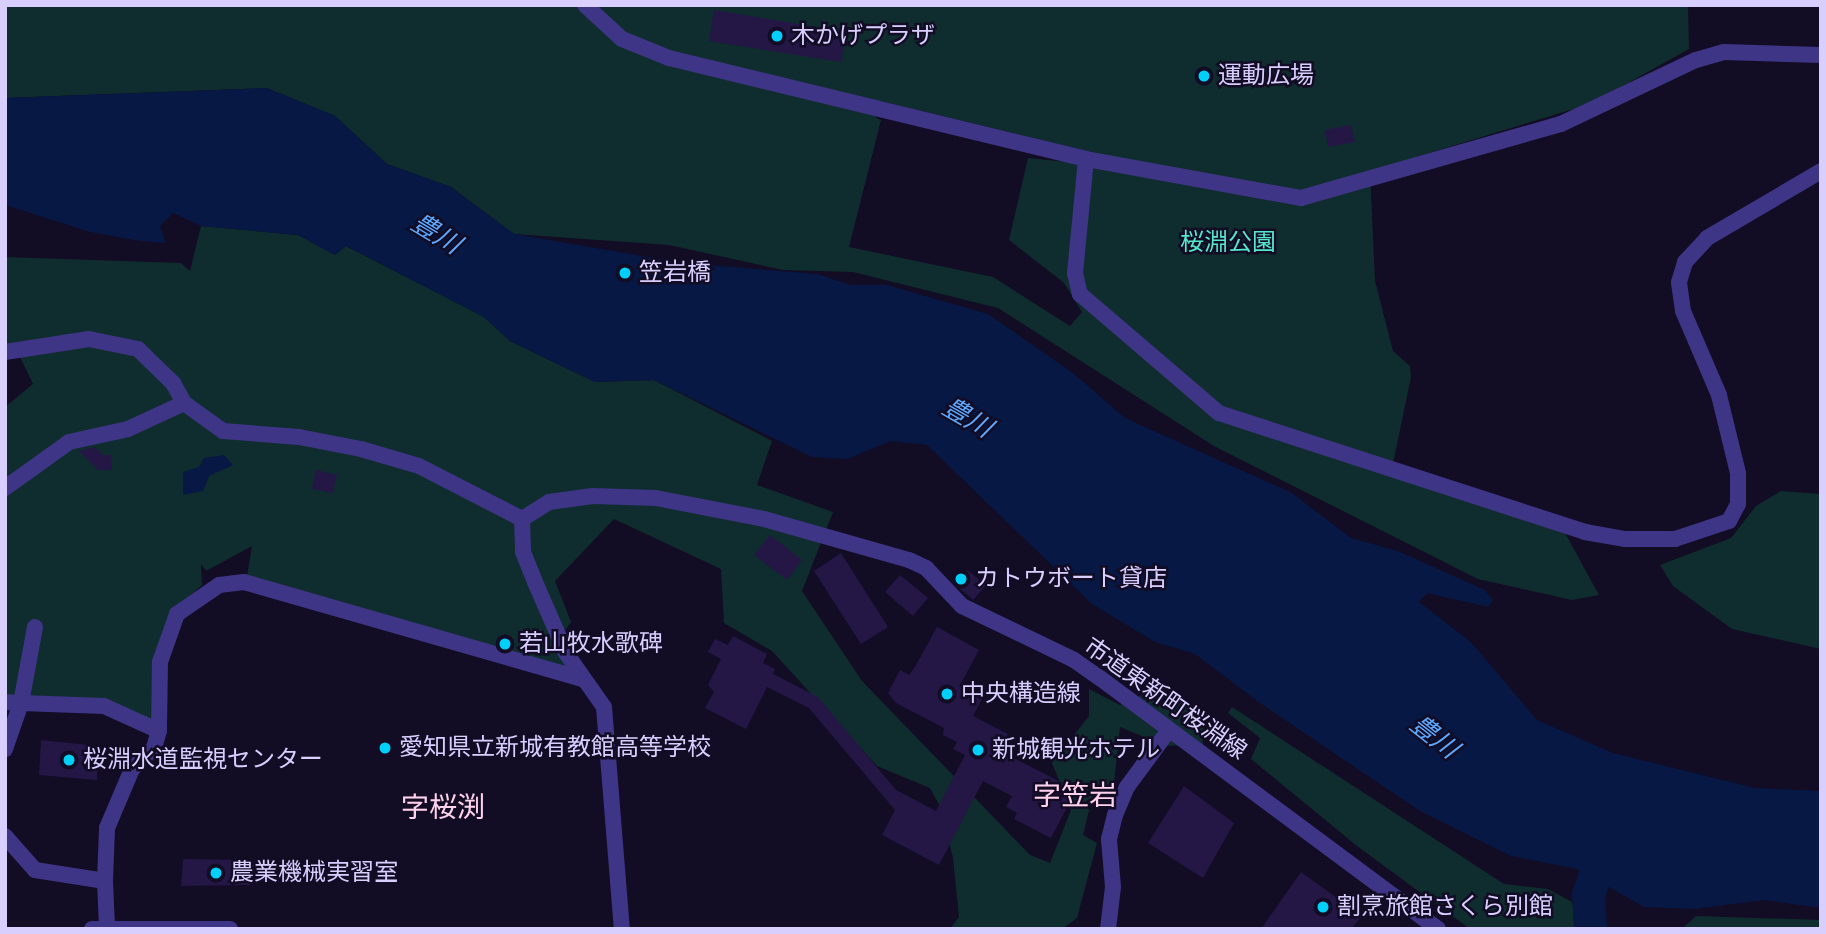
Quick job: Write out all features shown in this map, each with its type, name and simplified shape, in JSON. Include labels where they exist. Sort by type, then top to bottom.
[{"type":"street","points":[[585,5],[622,39],[669,58],[1086,159],[1301,198],[1561,124],[1696,60],[1724,52],[1821,55]]},
{"type":"street","points":[[1086,159],[1075,273],[1080,294],[1219,413],[1585,532],[1625,539],[1675,539],[1729,521],[1738,503],[1738,473],[1718,396],[1684,311],[1679,282],[1685,262],[1707,239],[1821,171]]},
{"type":"street","points":[[5,352],[89,339],[138,349],[173,383],[184,403],[223,431],[299,437],[419,466],[522,519],[523,552],[559,639],[582,679],[604,707],[622,929]]},
{"type":"street","points":[[5,488],[61,446],[89,434],[128,429],[184,403]]},
{"type":"street","name":"市道東新町桜淵線","points":[[522,519],[549,502],[593,496],[656,498],[764,519],[909,560],[926,568],[962,606],[1074,660],[1438,929]]},
{"type":"street","points":[[230,929],[99,928],[107,828],[132,769],[154,748],[159,731],[160,662],[177,614],[219,584],[244,582],[582,679]]},
{"type":"street","points":[[5,749],[16,728],[13,703],[35,627]]},
{"type":"street","points":[[13,703],[104,706],[159,731]]},
{"type":"street","points":[[1108,929],[1113,887],[1109,839],[1115,815],[1127,786],[1168,730]]},
{"type":"street","points":[[5,836],[35,870],[104,881]]},
{"type":"green space","name":"桜淵公園","points":[[5,5],[1688,5],[1689,49],[1590,104],[1370,171],[1375,281],[1393,351],[1410,366],[1411,377],[1391,473],[1564,531],[1599,595],[1572,600],[1478,579],[1214,446],[998,308],[853,272],[783,270],[669,245],[514,234],[451,187],[387,164],[335,116],[267,88],[5,98]],"holes":[[[881,101],[1095,153],[1078,274],[1083,292],[1072,274],[1085,173],[1077,163],[1028,158],[1009,240],[1064,283],[1082,312],[1070,326],[993,277],[849,247],[881,120],[876,118]]]},
{"type":"green space","points":[[201,226],[298,235],[335,255],[346,246],[484,317],[510,341],[595,382],[654,380],[772,441],[757,485],[833,512],[802,591],[862,681],[1030,855],[1050,863],[1071,810],[1052,763],[1089,716],[1089,689],[1120,705],[1144,694],[1167,710],[1179,701],[1203,712],[1203,744],[1166,746],[1120,727],[1112,803],[1090,806],[1083,835],[1097,843],[1077,918],[1062,929],[950,929],[959,917],[953,858],[941,808],[930,788],[877,766],[772,651],[724,623],[721,569],[614,519],[555,581],[571,622],[559,639],[573,674],[247,576],[252,546],[206,571],[201,564],[202,585],[172,612],[157,725],[114,704],[5,701],[5,407],[33,384],[20,357],[5,355],[5,257],[181,263],[190,271]]},
{"type":"green space","points":[[1781,491],[1821,494],[1821,649],[1732,629],[1673,586],[1660,565],[1731,538],[1756,506]]},
{"type":"green space","points":[[1232,707],[1504,884],[1548,889],[1572,902],[1578,929],[1470,929],[1357,846],[1251,759],[1260,738],[1228,713]]},
{"type":"green space","points":[[1696,916],[1821,920],[1821,929],[1682,929]]},
{"type":"water","name":"豊川","points":[[267,88],[335,116],[387,164],[451,187],[514,234],[684,263],[817,274],[851,285],[887,285],[988,314],[1073,373],[1125,418],[1292,493],[1351,538],[1398,551],[1485,590],[1493,600],[1488,607],[1427,593],[1419,602],[1471,642],[1537,720],[1613,753],[1755,788],[1821,791],[1821,908],[1764,900],[1694,909],[1644,907],[1577,869],[1511,856],[1420,811],[1257,701],[1195,654],[1155,642],[1092,604],[927,445],[891,441],[847,459],[812,457],[654,380],[595,382],[510,341],[484,317],[346,246],[335,255],[298,235],[201,226],[173,213],[160,226],[166,243],[140,241],[90,232],[5,205],[5,98]]},
{"type":"water","points":[[224,455],[233,465],[209,476],[203,491],[183,495],[183,472],[199,467],[204,458]]},
{"type":"building","name":"木かげプラザ","points":[[714,10],[846,32],[841,62],[709,41]]},
{"type":"building","points":[[1351,125],[1355,142],[1328,147],[1325,130]]},
{"type":"building","points":[[95,447],[103,455],[111,455],[112,470],[98,470],[79,451]]},
{"type":"building","points":[[316,470],[337,475],[333,493],[312,489]]},
{"type":"building","points":[[770,535],[802,560],[787,580],[754,555]]},
{"type":"building","points":[[841,553],[888,627],[861,644],[814,571]]},
{"type":"building","points":[[967,570],[986,585],[973,600],[958,587]]},
{"type":"building","points":[[900,575],[928,598],[913,616],[885,592]]},
{"type":"building","name":"新城観光ホテル","points":[[937,627],[979,650],[959,687],[982,699],[973,716],[1008,734],[1000,751],[1076,790],[1051,838],[1014,819],[1017,813],[1006,807],[1012,796],[983,781],[939,865],[882,835],[895,810],[809,708],[767,687],[746,729],[705,708],[714,692],[708,685],[721,659],[708,652],[715,639],[728,645],[733,636],[767,654],[763,663],[775,669],[773,674],[818,697],[896,790],[936,811],[965,755],[953,749],[957,742],[943,735],[944,728],[896,703],[888,693],[900,670],[909,675],[915,667]]},
{"type":"building","name":"桜淵水道監視センター","points":[[41,740],[98,746],[97,780],[39,775]]},
{"type":"building","points":[[1184,786],[1234,823],[1203,878],[1148,843]]},
{"type":"building","name":"農業機械実習室","points":[[183,859],[250,860],[250,885],[181,886]]},
{"type":"building","points":[[1301,872],[1362,916],[1351,929],[1261,929]]},
{"type":"waterway","points":[[1590,929],[1588,895],[1607,836]]},
{"type":"place","name":"木かげプラザ","points":[[777,36]]},
{"type":"place","name":"運動広場","points":[[1204,76]]},
{"type":"place","name":"笠岩橋","points":[[625,273]]},
{"type":"place","name":"カトウボート貸店","points":[[961,579]]},
{"type":"place","name":"若山牧水歌碑","points":[[505,644]]},
{"type":"place","name":"中央構造線","points":[[947,694]]},
{"type":"place","name":"愛知県立新城有教館高等学校","points":[[385,748]]},
{"type":"place","name":"新城観光ホテル","points":[[978,750]]},
{"type":"place","name":"桜淵水道監視センター","points":[[69,760]]},
{"type":"place","name":"農業機械実習室","points":[[216,873]]},
{"type":"place","name":"割烹旅館さくら別館","points":[[1323,907]]},
{"type":"district","name":"字笠岩","points":[[1075,796]]},
{"type":"district","name":"字桜渕","points":[[443,808]]}]
